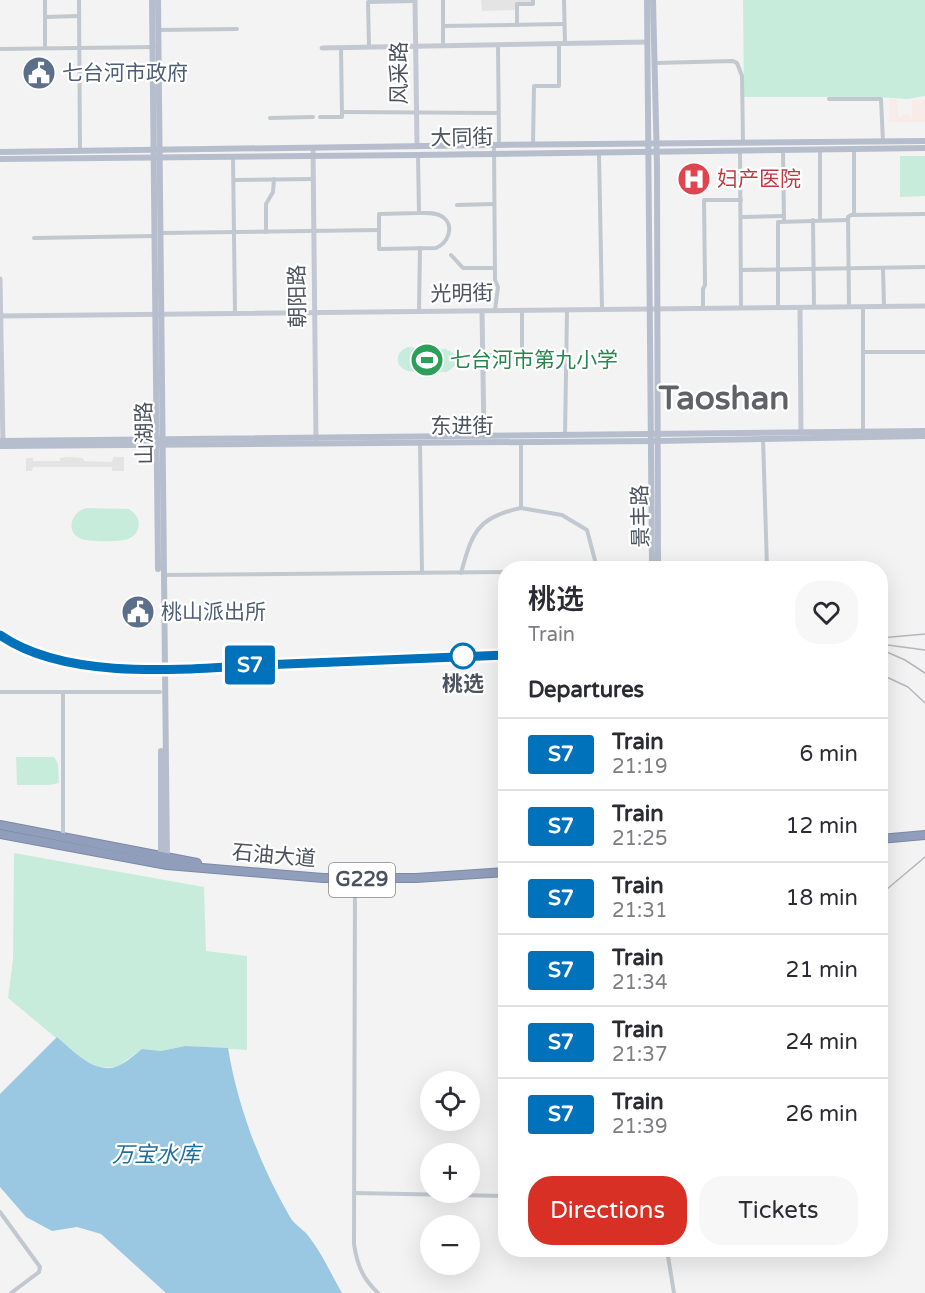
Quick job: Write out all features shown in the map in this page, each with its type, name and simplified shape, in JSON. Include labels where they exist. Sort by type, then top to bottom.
[{"type":"highway","name":"石油大道","points":[[0,825],[164,860]]},
{"type":"highway","name":"石油大道","points":[[0,834],[219,868],[323,878],[416,878],[498,873]]},
{"type":"highway","points":[[888,838],[925,835]]},
{"type":"main road","name":"山湖路","points":[[152,0],[155,46],[160,692],[164,860]]},
{"type":"main road","name":"山湖路","points":[[155,46],[158,30],[158,0]]},
{"type":"main road","name":"景丰路","points":[[647,0],[647,148],[653,309],[654,438],[651,561]]},
{"type":"main road","name":"景丰路","points":[[653,0],[657,148],[653,309]]},
{"type":"main road","name":"风采路","points":[[415,1],[417,146]]},
{"type":"main road","points":[[322,48],[647,42]]},
{"type":"main road","name":"大同街","points":[[0,159],[314,148],[496,145],[657,148],[925,141]]},
{"type":"main road","name":"大同街","points":[[742,146],[783,149],[925,147]]},
{"type":"main road","name":"朝阳路","points":[[314,148],[316,441]]},
{"type":"main road","name":"大同街","points":[[0,152],[80,151],[233,157],[418,156],[599,153],[647,148]]},
{"type":"main road","points":[[0,279],[1,443]]},
{"type":"main road","name":"光明街","points":[[0,316],[925,306]]},
{"type":"main road","points":[[800,308],[801,433]]},
{"type":"main road","points":[[482,311],[484,436]]},
{"type":"main road","name":"东进街","points":[[763,436],[863,432],[925,434]]},
{"type":"main road","name":"东进街","points":[[1,443],[521,442],[925,434]]},
{"type":"main road","name":"东进街","points":[[316,441],[484,436],[654,438]]},
{"type":"main road","name":"山湖路","points":[[159,442],[164,860]]},
{"type":"street","points":[[45,0],[45,48]]},
{"type":"street","points":[[78,0],[80,151]]},
{"type":"street","points":[[443,0],[443,46]]},
{"type":"street","points":[[517,25],[517,4],[533,4],[533,0]]},
{"type":"street","points":[[534,145],[534,86],[559,86],[564,0]]},
{"type":"street","points":[[369,48],[367,1],[415,1]]},
{"type":"street","points":[[45,17],[79,16]]},
{"type":"street","points":[[443,26],[564,24]]},
{"type":"street","points":[[158,30],[237,29]]},
{"type":"street","points":[[495,310],[498,287],[495,280],[494,154],[498,113],[498,45]]},
{"type":"street","points":[[0,49],[155,46]]},
{"type":"street","points":[[320,117],[342,117],[340,48]]},
{"type":"street","points":[[654,63],[733,61],[737,63],[742,76],[741,308]]},
{"type":"street","points":[[829,99],[881,99],[883,142]]},
{"type":"street","points":[[342,112],[498,113]]},
{"type":"street","points":[[270,118],[313,117]]},
{"type":"street","points":[[820,148],[820,220]]},
{"type":"street","points":[[854,148],[854,215]]},
{"type":"street","points":[[783,149],[784,219]]},
{"type":"street","points":[[599,153],[602,309]]},
{"type":"street","points":[[418,156],[419,213]]},
{"type":"street","points":[[233,157],[235,313]]},
{"type":"street","points":[[266,232],[266,204],[273,192],[274,179]]},
{"type":"street","points":[[234,180],[314,179]]},
{"type":"street","points":[[703,309],[704,200],[741,200]]},
{"type":"street","points":[[457,205],[494,204]]},
{"type":"street","points":[[419,213],[435,213],[448,222],[450,229],[442,246],[436,248],[379,249],[379,230],[379,214],[419,213]]},
{"type":"street","points":[[849,307],[849,215],[925,214]]},
{"type":"street","points":[[741,217],[848,220]]},
{"type":"street","points":[[778,308],[778,222],[784,219]]},
{"type":"street","points":[[813,220],[814,308]]},
{"type":"street","points":[[34,238],[379,230]]},
{"type":"street","points":[[442,246],[446,250]]},
{"type":"street","points":[[419,311],[420,248]]},
{"type":"street","points":[[451,255],[463,268],[495,268]]},
{"type":"street","points":[[741,270],[925,267]]},
{"type":"street","points":[[883,268],[884,307]]},
{"type":"street","points":[[863,432],[864,307]]},
{"type":"street","points":[[483,356],[522,356],[522,310]]},
{"type":"street","points":[[565,436],[567,310]]},
{"type":"street","points":[[863,352],[925,352]]},
{"type":"street","points":[[763,436],[766,561]]},
{"type":"street","points":[[420,442],[422,573]]},
{"type":"street","points":[[521,442],[521,508]]},
{"type":"street","points":[[461,573],[470,541],[484,522],[496,514],[521,508],[562,515],[587,530],[595,561]]},
{"type":"street","points":[[162,575],[498,572]]},
{"type":"street","points":[[0,692],[160,692]]},
{"type":"street","points":[[63,692],[63,838]]},
{"type":"street","points":[[356,879],[354,1193],[356,1260],[365,1280],[378,1293]]},
{"type":"street","points":[[354,1193],[498,1196]]},
{"type":"street","points":[[0,1212],[40,1267],[39,1272],[11,1293]]},
{"type":"street","points":[[668,1257],[674,1293]]},
{"type":"shaded area","points":[[481,0],[531,0],[531,2],[516,2],[515,10],[482,11]]},
{"type":"shaded area","points":[[889,99],[897,99],[898,117],[902,117],[902,114],[909,114],[909,117],[912,117],[912,100],[925,100],[925,122],[889,122]]},
{"type":"shaded area","name":"妇产医院","points":[[681,176],[706,176],[706,182],[681,182]]},
{"type":"shaded area","points":[[113,457],[124,457],[124,471],[112,471],[112,467],[33,467],[32,471],[26,471],[26,458],[33,458],[33,461],[60,461],[60,458],[83,458],[84,461],[112,462]]},
{"type":"green space","points":[[743,0],[925,0],[925,96],[908,99],[744,97]]},
{"type":"green space","points":[[900,156],[925,156],[925,196],[900,197]]},
{"type":"green space","name":"七台河市第九小学","points":[[408,347],[446,349],[455,354],[456,365],[447,372],[409,371],[398,364],[399,354]]},
{"type":"green space","points":[[87,508],[129,509],[137,517],[138,529],[133,536],[124,540],[81,539],[71,526],[77,513]]},
{"type":"green space","points":[[16,757],[54,757],[58,764],[59,783],[17,785]]},
{"type":"green space","points":[[14,853],[204,887],[206,951],[247,956],[247,1050],[185,1046],[161,1051],[142,1049],[117,1067],[99,1068],[79,1057],[8,998],[13,959]]},
{"type":"water","name":"万宝水库","points":[[57,1037],[77,1055],[101,1068],[118,1066],[142,1049],[161,1051],[185,1046],[228,1048],[244,1114],[269,1177],[290,1217],[311,1240],[342,1293],[166,1293],[101,1234],[77,1227],[52,1231],[26,1217],[0,1187],[0,1094]]},
{"type":"railway","points":[[888,637],[925,634]]},
{"type":"railway","points":[[0,635],[29,651],[62,661],[98,667],[136,669],[498,655]]},
{"type":"railway","points":[[888,645],[925,650]]},
{"type":"railway","points":[[888,653],[925,673]]},
{"type":"railway","points":[[888,678],[908,687],[925,703]]},
{"type":"railway","points":[[888,888],[925,857]]},
{"type":"train","name":"S7","points":[[0,635],[48,658],[104,668],[148,669],[498,655]]},
{"type":"place","name":"七台河市政府","points":[[39,73]]},
{"type":"place","name":"妇产医院","points":[[694,179]]},
{"type":"place","name":"七台河市第九小学","points":[[427,360]]},
{"type":"place","name":"桃山派出所","points":[[138,612]]},
{"type":"place","name":"桃选","points":[[463,656]]},
{"type":"district","name":"Taoshan","points":[[724,398]]}]
